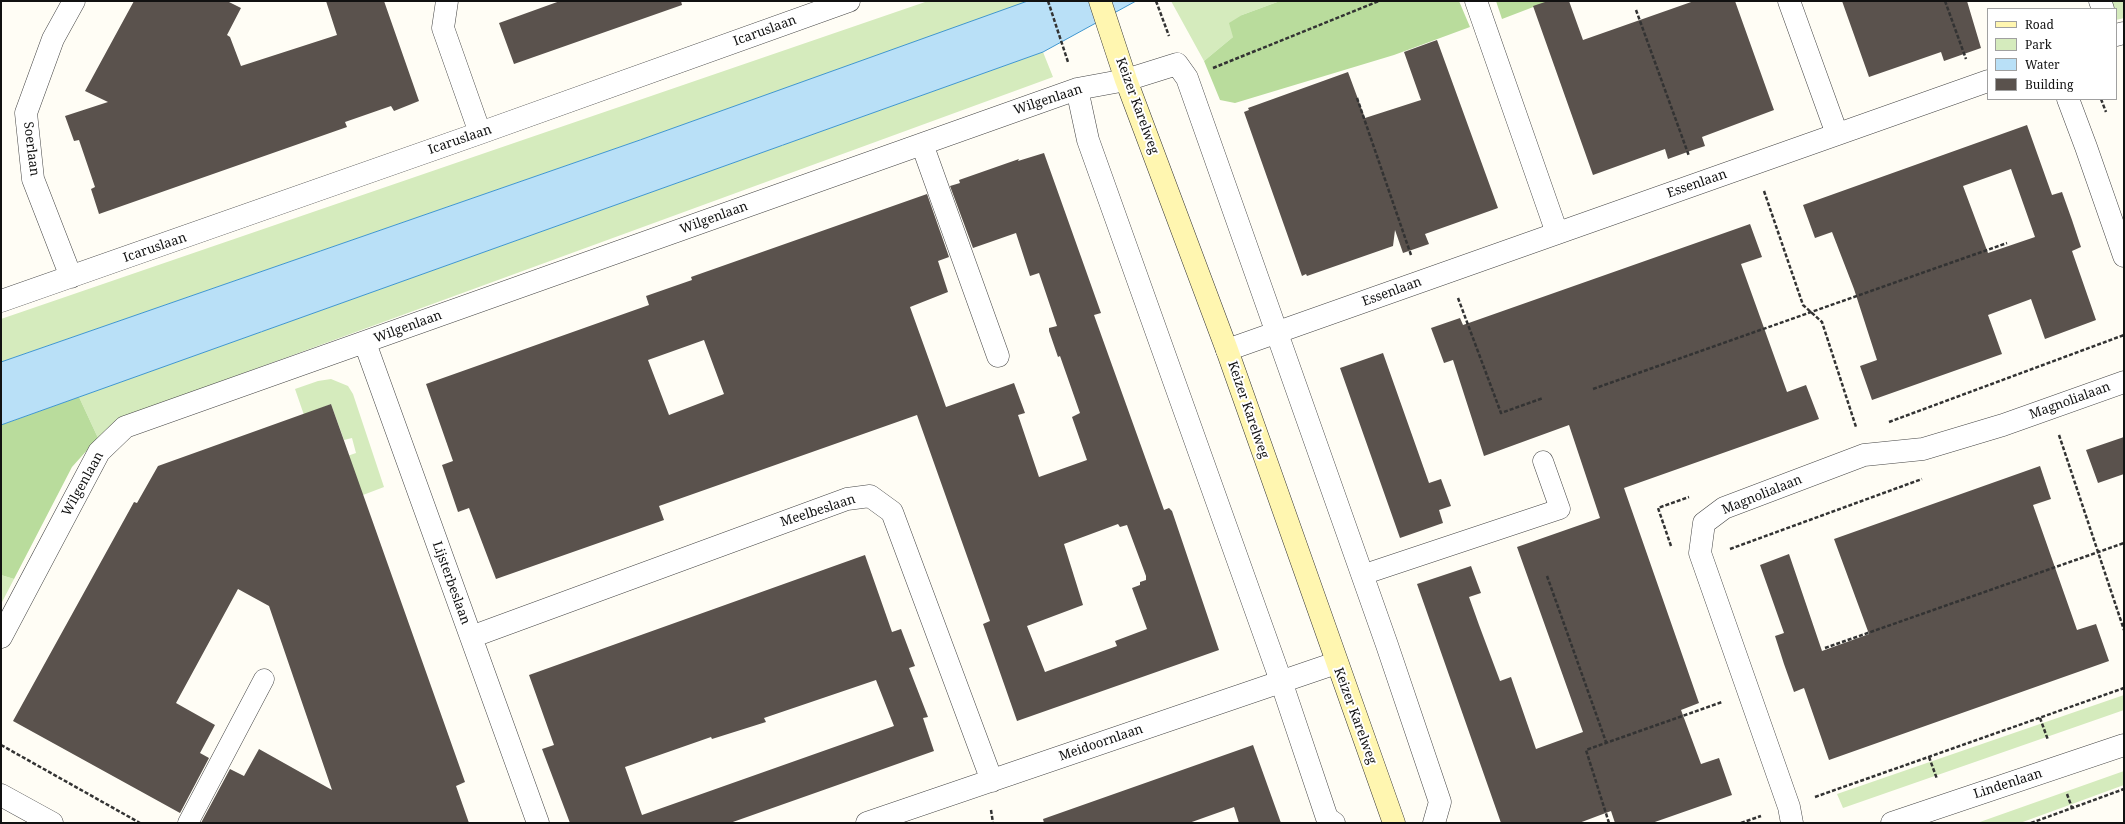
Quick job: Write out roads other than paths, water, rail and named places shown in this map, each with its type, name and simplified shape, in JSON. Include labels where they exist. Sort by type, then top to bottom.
[{"type":"main road","name":"Keizer Karelweg","points":[[1100,1],[1126,80],[1227,350],[1392,822]]},
{"type":"street","name":"Soerlaan","points":[[71,277],[34,179],[26,113],[53,39],[74,1]]},
{"type":"street","points":[[447,1],[443,28],[480,133]]},
{"type":"street","name":"Icaruslaan","points":[[1,301],[480,133],[849,1]]},
{"type":"street","points":[[1476,1],[1557,233]]},
{"type":"street","points":[[1789,1],[1837,134]]},
{"type":"street","name":"Wilgenlaan","points":[[1,637],[99,452],[125,427],[1077,89],[1182,71],[1277,332]]},
{"type":"street","name":"Essenlaan","points":[[1227,350],[1982,83]]},
{"type":"street","points":[[1077,89],[1088,140],[1281,682],[1327,818],[1334,823]]},
{"type":"street","points":[[2068,100],[2124,256]]},
{"type":"street","points":[[922,144],[998,356]]},
{"type":"street","points":[[1277,332],[1440,802],[1434,823]]},
{"type":"street","name":"Lijsterbeslaan","points":[[365,343],[538,823]]},
{"type":"street","name":"Magnolialaan","points":[[1791,815],[1700,553],[1704,523],[1724,508],[1864,454],[1923,448],[2004,425],[2124,382]]},
{"type":"street","name":"Meelbeslaan","points":[[471,637],[847,499],[870,496],[892,512],[992,781]]},
{"type":"street","name":"Meidoornlaan","points":[[866,823],[1336,663]]},
{"type":"street","name":"Lindenlaan","points":[[1892,823],[2124,745]]},
{"type":"street","points":[[3,799],[52,823]]},
{"type":"lane","points":[[1362,575],[1560,510],[1543,461]]},
{"type":"lane","points":[[188,823],[264,679]]},
{"type":"water","points":[[1028,1],[1136,1],[1043,52],[1,425],[1,362],[640,140]]}]
